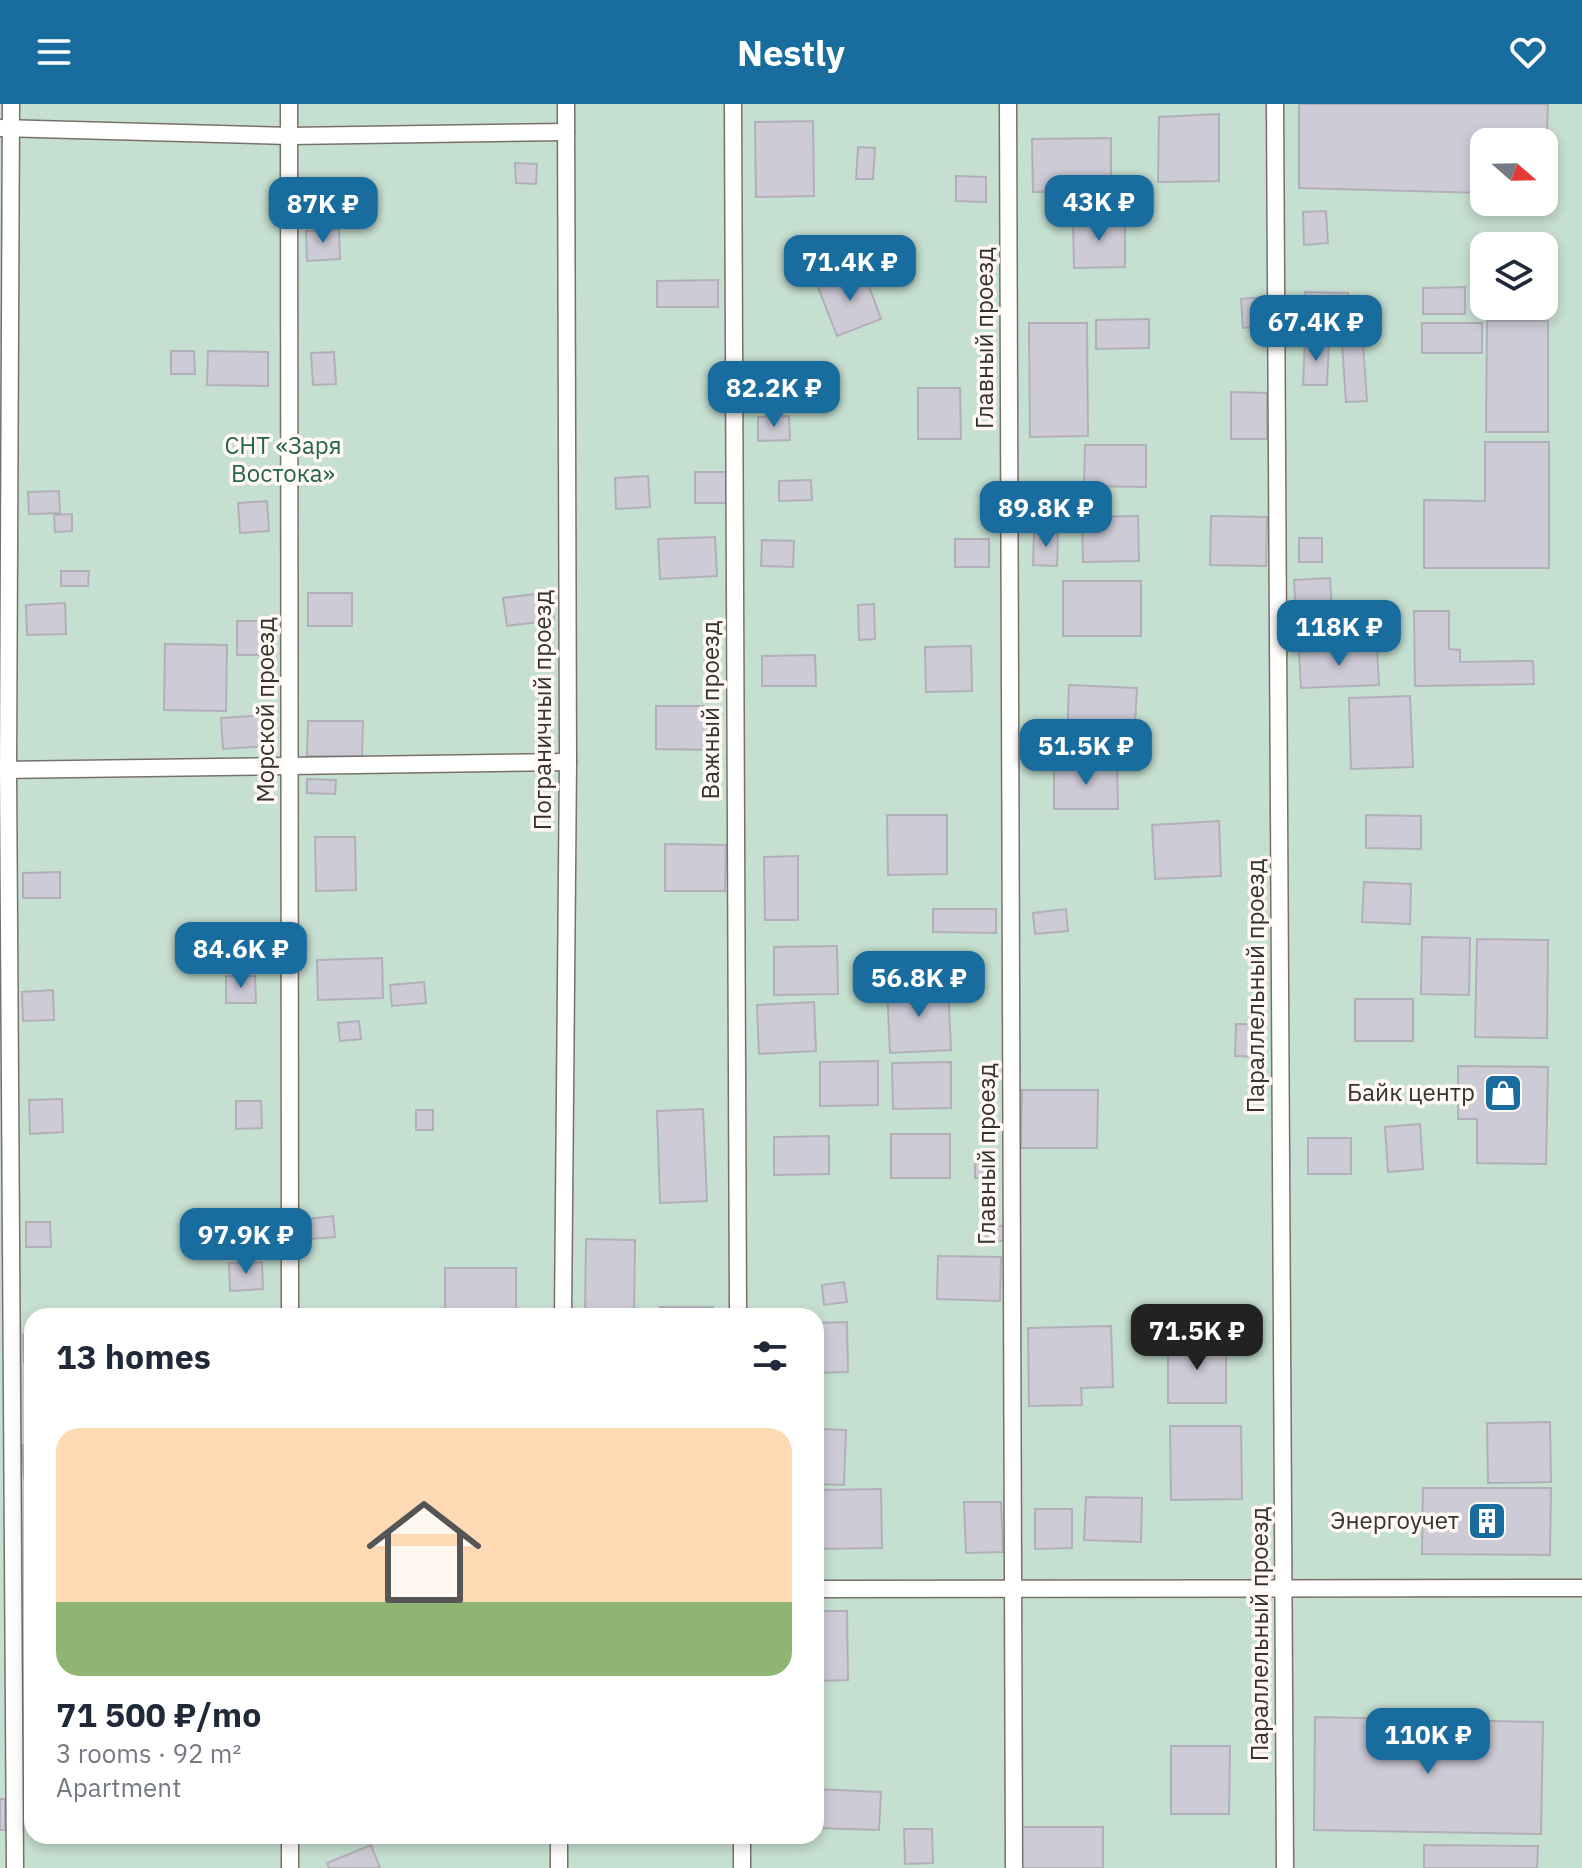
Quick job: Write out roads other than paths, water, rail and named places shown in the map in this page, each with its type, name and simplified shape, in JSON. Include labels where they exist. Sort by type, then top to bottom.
[{"type":"lane","points":[[11,104],[6,128],[4,770],[15,1868]]},
{"type":"lane","name":"Морской проезд","points":[[289,104],[290,1308]]},
{"type":"lane","name":"Пограничный проезд","points":[[563,1308],[568,762],[566,104]]},
{"type":"lane","name":"Важный проезд","points":[[733,104],[738,1308]]},
{"type":"lane","name":"Главный проезд","points":[[1008,104],[1014,1868]]},
{"type":"lane","name":"Параллельный проезд","points":[[1275,104],[1285,1868]]},
{"type":"lane","points":[[6,128],[290,136],[566,132]]},
{"type":"lane","points":[[4,770],[568,762]]},
{"type":"lane","points":[[824,1589],[1582,1588]]},
{"type":"lane","points":[[290,1844],[290,1868]]},
{"type":"lane","points":[[559,1844],[559,1868]]},
{"type":"lane","points":[[742,1844],[742,1868]]},
{"type":"place","name":"Байк центр","points":[[1503,1093]]},
{"type":"place","name":"Энергоучет","points":[[1487,1521]]},
{"type":"park label","name":"СНТ «Заря Востока»","points":[[283,460]]}]
